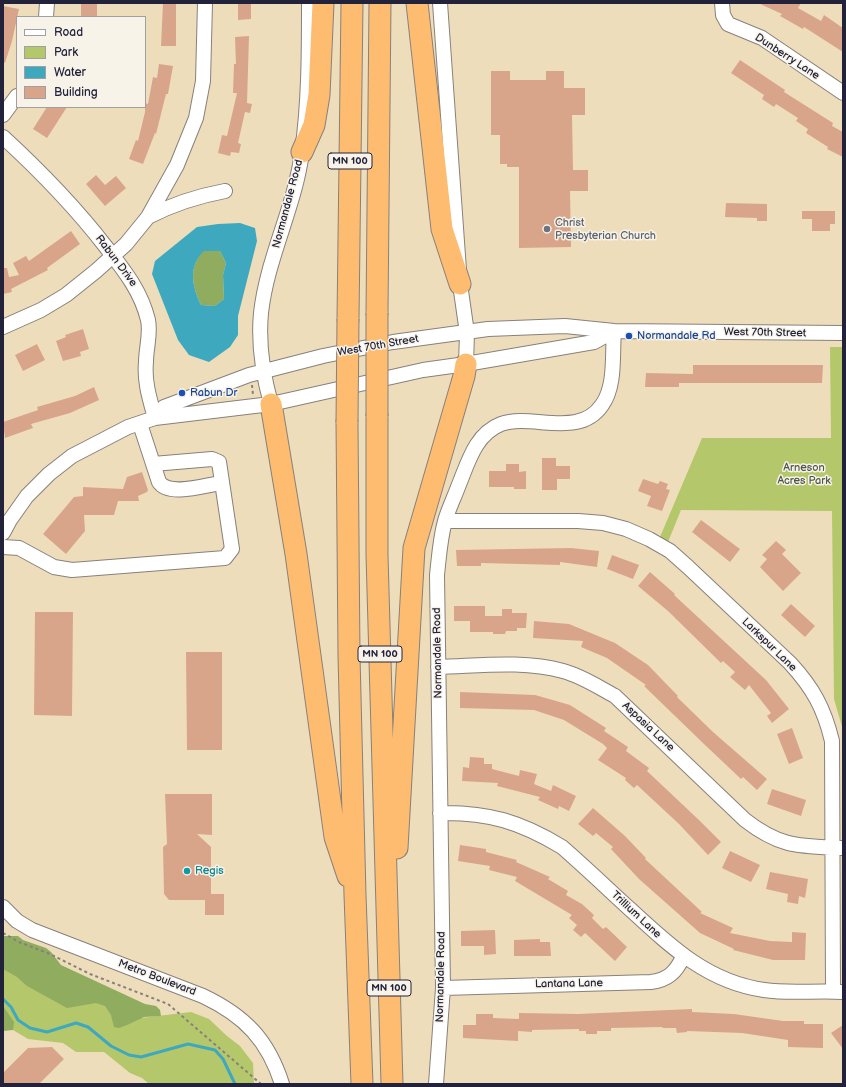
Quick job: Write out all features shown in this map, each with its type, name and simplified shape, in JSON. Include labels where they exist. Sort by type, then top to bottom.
[{"type":"highway","points":[[302,152],[314,125],[319,95],[323,3]]},
{"type":"highway","name":"MN 100","points":[[352,3],[347,422],[349,656],[355,895],[362,1084]]},
{"type":"highway","name":"MN 100","points":[[380,3],[377,313],[377,555],[392,1084]]},
{"type":"highway","points":[[417,3],[442,229],[460,284]]},
{"type":"highway","points":[[386,891],[398,845],[414,548],[464,376],[466,364]]},
{"type":"highway","points":[[262,400],[296,554],[334,837],[355,895]]},
{"type":"street","points":[[46,16],[47,3]]},
{"type":"street","points":[[3,327],[41,310],[66,295],[126,244],[148,217],[178,165],[196,118],[202,81],[205,3]]},
{"type":"street","name":"Normandale Road","points":[[262,400],[263,306],[280,235],[293,193],[302,152],[309,44],[309,3]]},
{"type":"street","points":[[440,3],[460,284],[467,333],[466,364]]},
{"type":"street","name":"Dunberry Lane","points":[[722,3],[723,15],[728,24],[762,38],[843,93]]},
{"type":"street","points":[[3,115],[16,97]]},
{"type":"street","name":"Rabun Drive","points":[[3,137],[46,177],[83,217],[137,290],[148,322],[146,388],[155,418]]},
{"type":"street","points":[[148,217],[169,206],[202,195],[225,191]]},
{"type":"street","name":"West 70th Street","points":[[155,418],[164,407],[262,372],[323,356],[393,342],[488,329],[566,326],[614,331],[843,333]]},
{"type":"street","name":"Normandale Road","points":[[436,1084],[443,988],[437,575],[439,550],[445,521],[473,449],[490,430],[503,424],[516,422],[571,423],[593,415],[602,406],[610,385],[614,331]]},
{"type":"street","name":"West 70th Street","points":[[3,533],[10,520],[27,496],[48,474],[72,456],[128,427],[155,418],[424,370],[594,342],[614,331]]},
{"type":"street","points":[[140,424],[153,464],[163,487],[173,491],[221,483]]},
{"type":"street","points":[[3,547],[19,548],[54,567],[72,570],[225,558],[232,549],[219,462],[212,459],[153,464]]},
{"type":"street","name":"Larkspur Lane","points":[[445,521],[578,521],[603,523],[626,529],[649,539],[670,551],[790,663],[805,680],[817,698],[827,719],[832,741],[838,848],[838,991]]},
{"type":"street","name":"Aspasia Lane","points":[[438,667],[536,666],[564,671],[590,682],[615,696],[745,820],[760,832],[776,841],[795,846],[838,848]]},
{"type":"street","name":"Trillium Lane","points":[[440,813],[466,813],[491,816],[516,823],[540,833],[562,847],[683,957],[709,972],[736,983],[763,990],[792,992],[838,991]]},
{"type":"street","name":"Metro Boulevard","points":[[3,907],[17,921],[32,930],[203,996],[222,1005],[240,1018],[256,1033],[268,1050],[282,1084]]},
{"type":"street","name":"Lantana Lane","points":[[443,988],[651,982],[662,980],[671,975],[679,967],[683,957]]},
{"type":"path","points":[[252,382],[262,400]]},
{"type":"path","points":[[3,933],[18,942],[168,1004],[261,1084]]},
{"type":"green space","points":[[204,250],[220,251],[226,263],[223,275],[224,299],[215,306],[201,305],[195,291],[193,276],[194,269],[199,256]]},
{"type":"green space","name":"Arneson Acres Park","points":[[830,347],[843,347],[843,730],[834,699],[832,511],[681,510],[668,542],[660,537],[702,438],[831,438]]},
{"type":"green space","points":[[3,936],[18,936],[23,940],[46,948],[61,965],[145,1004],[156,1006],[160,1010],[161,1016],[144,1017],[119,1028],[114,1027],[111,1015],[105,1006],[96,1003],[67,1008],[27,986],[17,977],[3,969]]},
{"type":"green space","points":[[3,956],[141,1018],[191,1012],[209,1019],[240,1046],[253,1063],[254,1084],[149,1084],[142,1078],[130,1073],[104,1052],[76,1052],[63,1043],[28,1039],[3,1024]]},
{"type":"green space","points":[[3,1006],[14,1022],[13,1030],[3,1031]]},
{"type":"water","points":[[240,223],[255,228],[257,241],[238,316],[238,335],[230,347],[209,362],[189,355],[178,340],[152,274],[155,261],[197,227]],"holes":[[[204,251],[220,251],[226,263],[223,275],[224,299],[215,306],[201,305],[195,291],[193,276],[196,263]]]},
{"type":"building","points":[[81,3],[97,3],[97,16],[81,16]]},
{"type":"building","points":[[163,3],[176,3],[176,46],[161,46]]},
{"type":"building","points":[[238,3],[251,3],[251,19],[238,20]]},
{"type":"building","points":[[758,3],[801,3],[798,8],[821,21],[824,15],[843,28],[843,52],[804,27],[803,29],[780,16],[782,14]]},
{"type":"building","points":[[3,6],[19,9],[17,16],[16,16],[12,41],[5,63],[3,62]]},
{"type":"building","points":[[249,36],[247,103],[252,104],[250,113],[245,112],[238,143],[241,144],[239,153],[231,152],[230,156],[218,153],[222,135],[227,136],[237,93],[233,93],[234,64],[236,64],[235,37]]},
{"type":"building","points":[[740,60],[785,90],[784,92],[833,123],[832,126],[843,132],[843,157],[827,149],[828,147],[806,133],[808,129],[796,121],[798,118],[776,104],[774,107],[762,99],[764,95],[731,73]]},
{"type":"building","points":[[159,64],[173,66],[168,94],[166,94],[156,134],[155,133],[143,164],[129,159],[136,140],[138,141],[146,103],[148,104],[153,77],[157,78]]},
{"type":"building","points":[[491,71],[510,71],[510,80],[546,80],[546,71],[564,71],[564,88],[585,88],[585,115],[572,115],[573,170],[588,170],[588,191],[570,191],[571,247],[519,248],[519,167],[507,167],[507,164],[500,164],[500,135],[491,135]]},
{"type":"building","points":[[46,108],[66,108],[47,138],[33,129]]},
{"type":"building","points":[[96,175],[105,185],[116,176],[126,188],[105,206],[86,184]]},
{"type":"building","points":[[726,203],[767,204],[767,221],[757,221],[757,218],[725,217]]},
{"type":"building","points":[[802,211],[835,211],[835,224],[830,224],[830,231],[812,231],[812,219],[802,219]]},
{"type":"building","points":[[71,231],[80,244],[47,268],[48,270],[11,289],[12,292],[3,294],[3,268],[7,268],[9,277],[19,275],[13,263],[26,256],[29,261]]},
{"type":"building","points":[[83,329],[89,349],[80,352],[81,356],[63,361],[56,341],[66,337],[65,335]]},
{"type":"building","points":[[37,344],[45,360],[23,371],[15,355]]},
{"type":"building","points":[[693,365],[823,365],[822,383],[679,383],[679,387],[645,387],[646,373],[693,374]]},
{"type":"building","points":[[94,387],[99,400],[70,413],[31,424],[33,428],[5,438],[3,422],[38,410],[37,407],[75,396]]},
{"type":"building","points":[[542,458],[556,458],[556,466],[570,466],[570,479],[557,479],[557,490],[542,490]]},
{"type":"building","points":[[506,464],[519,464],[519,472],[526,471],[526,489],[514,489],[514,487],[489,487],[489,471],[506,471]]},
{"type":"building","points":[[142,472],[148,490],[147,492],[138,496],[139,501],[118,501],[114,515],[84,515],[85,531],[66,554],[43,534],[74,497],[83,496],[83,487],[123,489],[127,477]]},
{"type":"building","points":[[643,479],[658,484],[660,481],[668,484],[666,489],[670,490],[662,511],[647,506],[651,496],[638,491]]},
{"type":"building","points":[[701,520],[740,549],[730,562],[692,532]]},
{"type":"building","points":[[776,541],[786,550],[782,554],[801,573],[783,591],[760,567],[767,559],[762,555]]},
{"type":"building","points":[[571,548],[599,551],[597,567],[560,562],[560,565],[481,563],[481,566],[457,566],[456,550]]},
{"type":"building","points":[[612,555],[639,565],[633,579],[607,569]]},
{"type":"building","points":[[650,572],[766,680],[789,709],[772,723],[767,716],[771,713],[749,685],[745,690],[730,677],[735,672],[723,661],[721,663],[668,611],[638,586]]},
{"type":"building","points":[[791,604],[815,626],[805,637],[781,615]]},
{"type":"building","points":[[454,606],[485,606],[485,616],[502,616],[502,609],[512,609],[512,613],[527,613],[526,628],[517,628],[517,631],[506,631],[505,634],[493,634],[493,632],[470,632],[470,621],[454,621]]},
{"type":"building","points":[[35,612],[73,612],[72,716],[34,715]]},
{"type":"building","points":[[534,621],[569,624],[615,643],[648,665],[678,696],[677,697],[713,732],[767,779],[757,790],[743,777],[741,779],[704,744],[644,686],[646,685],[607,658],[581,647],[583,641],[533,638]]},
{"type":"building","points":[[186,652],[222,652],[222,750],[187,750]]},
{"type":"building","points":[[460,692],[535,695],[570,705],[606,728],[604,731],[628,747],[626,751],[649,768],[647,771],[721,842],[708,855],[679,824],[637,785],[634,788],[625,780],[626,778],[598,760],[607,748],[603,744],[564,720],[534,710],[460,708]]},
{"type":"building","points":[[792,728],[803,758],[789,764],[777,734]]},
{"type":"building","points":[[470,757],[484,758],[484,764],[492,764],[492,769],[519,776],[520,770],[537,774],[534,784],[551,791],[553,785],[576,796],[569,811],[559,806],[558,809],[538,800],[540,797],[497,786],[498,783],[462,781],[463,767],[469,768]]},
{"type":"building","points":[[772,789],[806,800],[801,816],[767,804]]},
{"type":"building","points":[[165,794],[212,794],[212,835],[197,834],[211,847],[211,894],[224,894],[224,915],[205,915],[205,900],[169,900],[164,894],[163,847],[167,844]]},
{"type":"building","points":[[593,808],[625,836],[646,858],[645,859],[702,912],[700,913],[733,928],[730,933],[770,941],[792,942],[792,932],[806,933],[805,960],[773,960],[733,950],[734,949],[700,933],[639,879],[611,849],[613,847],[596,833],[593,836],[578,824]]},
{"type":"building","points":[[460,845],[486,849],[486,852],[517,860],[516,862],[550,877],[548,879],[568,891],[566,895],[582,904],[594,915],[592,918],[603,929],[606,927],[627,947],[615,961],[585,933],[581,937],[573,930],[577,925],[569,918],[572,915],[515,881],[517,877],[489,870],[490,866],[458,861]]},
{"type":"building","points":[[730,851],[760,865],[751,882],[722,868]]},
{"type":"building","points":[[770,872],[808,879],[805,898],[799,896],[798,904],[787,902],[788,894],[766,889]]},
{"type":"building","points":[[495,930],[496,954],[484,955],[484,946],[461,946],[461,931]]},
{"type":"building","points":[[540,939],[540,942],[550,942],[551,956],[514,956],[514,940]]},
{"type":"building","points":[[692,1009],[692,1012],[734,1014],[783,1021],[804,1021],[804,1024],[823,1024],[823,1048],[788,1047],[788,1040],[742,1033],[687,1031],[677,1033],[676,1028],[662,1027],[611,1028],[611,1031],[597,1031],[597,1034],[586,1034],[586,1031],[579,1031],[579,1029],[532,1030],[532,1032],[518,1031],[518,1041],[463,1038],[463,1025],[476,1025],[476,1014],[493,1014],[493,1018],[519,1019],[519,1013],[578,1014]]},
{"type":"building","points":[[843,1025],[843,1049],[831,1033]]},
{"type":"building","points":[[52,1047],[64,1059],[39,1084],[3,1084],[3,1073],[28,1048]]},
{"type":"waterway","points":[[3,999],[11,1007],[18,1020],[30,1028],[47,1032],[76,1023],[88,1027],[111,1046],[129,1055],[141,1057],[188,1044],[215,1050],[223,1059],[235,1084]]},
{"type":"place","name":"Christ Presbyterian Church","points":[[547,229]]},
{"type":"place","name":"Normandale Rd","points":[[629,336]]},
{"type":"place","name":"Rabun Dr","points":[[182,393]]},
{"type":"place","name":"Regis","points":[[187,871]]}]
